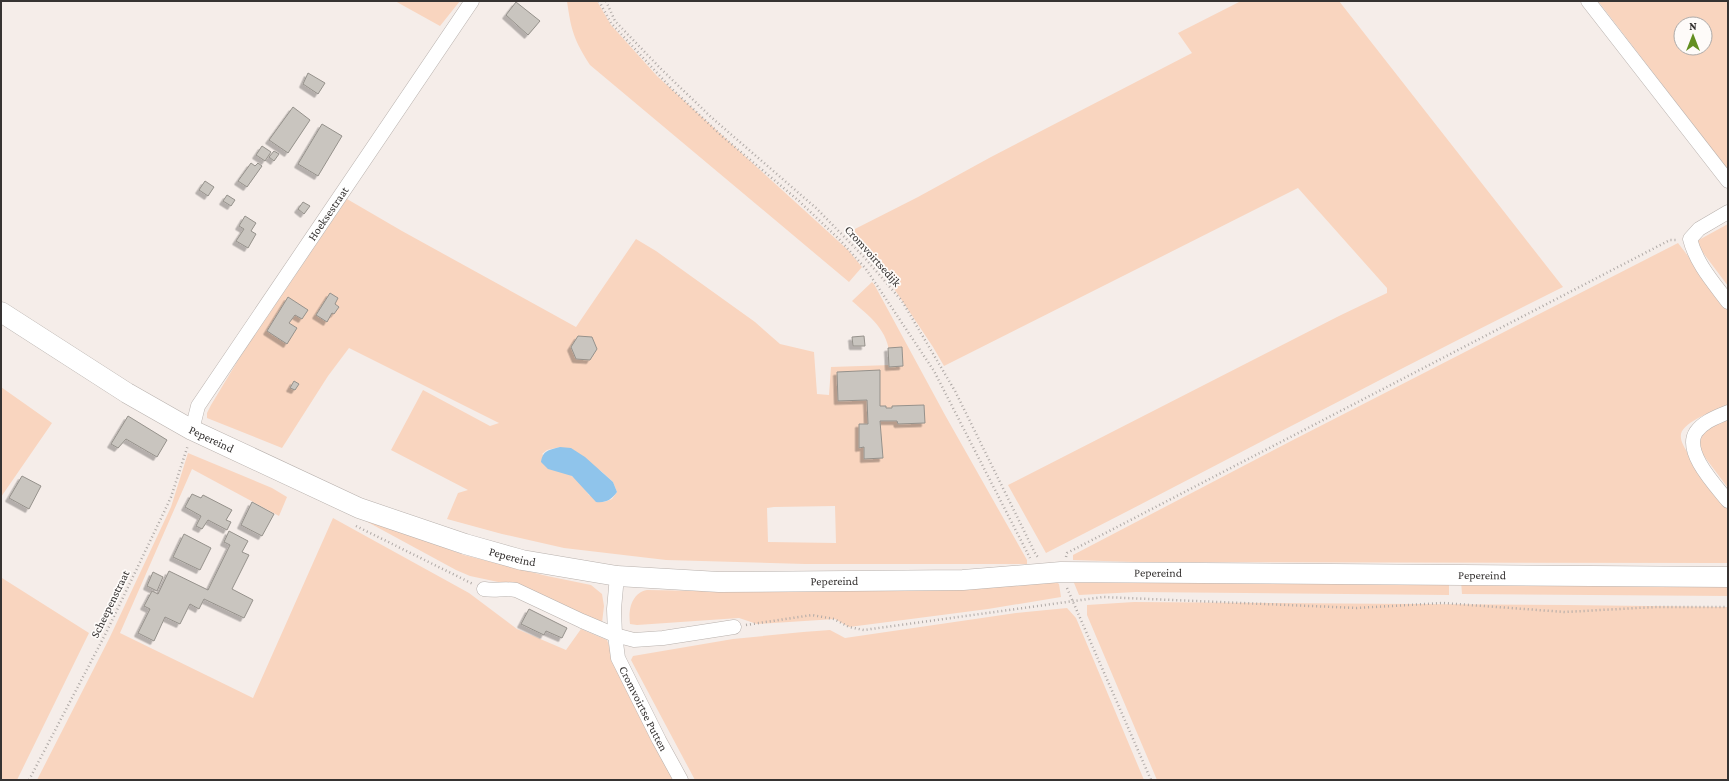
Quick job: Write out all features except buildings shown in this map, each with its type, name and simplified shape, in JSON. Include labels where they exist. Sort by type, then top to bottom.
[{"type":"main road","name":"Pepereind","points":[[1,312],[127,393],[192,430],[301,482],[367,511],[465,544],[522,560],[617,576],[719,582],[955,580],[1061,572],[1728,577]]},
{"type":"street","name":"Hoeksestraat","points":[[192,430],[198,406],[472,1]]},
{"type":"street","points":[[1588,1],[1728,181]]},
{"type":"street","points":[[1728,212],[1699,229],[1690,239],[1694,254],[1728,302]]},
{"type":"street","points":[[1728,412],[1708,421],[1696,432],[1693,450],[1698,461],[1728,501]]},
{"type":"street","name":"Cromvoirtse Putten","points":[[617,576],[614,610],[618,658],[681,780]]},
{"type":"street","points":[[484,589],[490,590],[505,588],[516,590],[615,635],[634,640],[734,627]]},
{"type":"path","points":[[599,1],[611,23],[671,88],[722,136],[805,206],[839,239],[866,269],[934,371],[1034,563]]},
{"type":"path","name":"Cromvoirtsedijk","points":[[606,1],[615,20],[662,70],[711,117],[816,208],[864,257],[902,301],[955,391],[1036,555],[1043,562],[1061,572]]},
{"type":"path","points":[[1061,572],[1067,553],[1670,240],[1690,239]]},
{"type":"path","name":"Scheepenstraat","points":[[29,780],[106,633],[168,504],[192,430]]},
{"type":"path","points":[[734,627],[812,615],[834,619],[849,626],[864,630],[1103,597],[1357,608],[1443,603],[1565,612],[1655,607],[1728,607]]},
{"type":"path","points":[[1073,602],[1151,780]]},
{"type":"shaded area","points":[[395,1],[460,1],[440,26]]},
{"type":"shaded area","points":[[567,1],[597,1],[611,25],[657,76],[848,250],[862,267],[849,282],[590,65],[580,49],[574,34]]},
{"type":"shaded area","points":[[1241,1],[1339,1],[1563,287],[1433,352],[1046,553],[1008,485],[1387,293],[1387,288],[1298,188],[944,366],[879,266],[849,232],[1192,53],[1178,33]]},
{"type":"shaded area","points":[[1598,1],[1728,1],[1728,170]]},
{"type":"shaded area","points":[[347,199],[576,327],[636,239],[656,251],[755,322],[780,344],[814,352],[817,394],[829,395],[831,367],[891,365],[890,353],[880,328],[852,301],[872,282],[1027,560],[1027,564],[805,564],[666,560],[564,548],[502,534],[447,519],[458,493],[468,490],[391,450],[423,390],[490,426],[499,423],[349,348],[328,376],[282,448],[207,418],[207,413],[211,405],[240,357]],"holes":[[[560,447],[601,471],[613,482],[617,492],[612,499],[604,502],[589,495],[581,484],[572,476],[542,454],[547,450]],[[835,506],[836,543],[768,542],[767,508]]]},
{"type":"shaded area","points":[[1728,224],[1728,286],[1695,242]]},
{"type":"shaded area","points":[[1678,243],[1728,308],[1728,405],[1694,420],[1683,429],[1681,439],[1687,452],[1728,508],[1728,563],[1134,562],[1073,560],[1073,555],[1293,440]]},
{"type":"shaded area","points":[[1,387],[52,423],[1,497]]},
{"type":"shaded area","points":[[1728,420],[1728,488],[1701,452],[1697,436],[1706,429]]},
{"type":"shaded area","points":[[188,453],[272,488],[287,497],[279,516],[192,469],[120,633],[253,698],[333,518],[469,593],[517,629],[566,650],[581,629],[607,640],[616,666],[679,780],[37,780],[109,639],[171,507]]},
{"type":"shaded area","points":[[351,513],[464,555],[547,576],[591,585],[602,594],[604,606],[602,623],[517,586],[470,576],[456,570]]},
{"type":"shaded area","points":[[2,578],[89,633],[17,780],[1,780]]},
{"type":"shaded area","points":[[1072,578],[1449,580],[1449,595],[1136,592],[1079,595]]},
{"type":"shaded area","points":[[1055,581],[1059,584],[1061,597],[988,609],[849,627],[835,619],[757,624],[739,618],[637,625],[630,624],[632,602],[638,594],[647,590],[753,592]]},
{"type":"shaded area","points":[[1461,581],[1728,582],[1728,596],[1462,594]]},
{"type":"shaded area","points":[[1134,602],[1728,607],[1728,780],[1157,780],[1087,615],[1087,605]]},
{"type":"shaded area","points":[[1067,608],[1076,618],[1144,780],[695,780],[631,660],[633,656],[733,639],[830,630],[845,638],[1016,613]]},
{"type":"water","points":[[560,447],[571,448],[585,457],[613,482],[617,492],[615,495],[603,502],[596,502],[572,476],[548,469],[541,462],[543,455],[550,450]]}]
